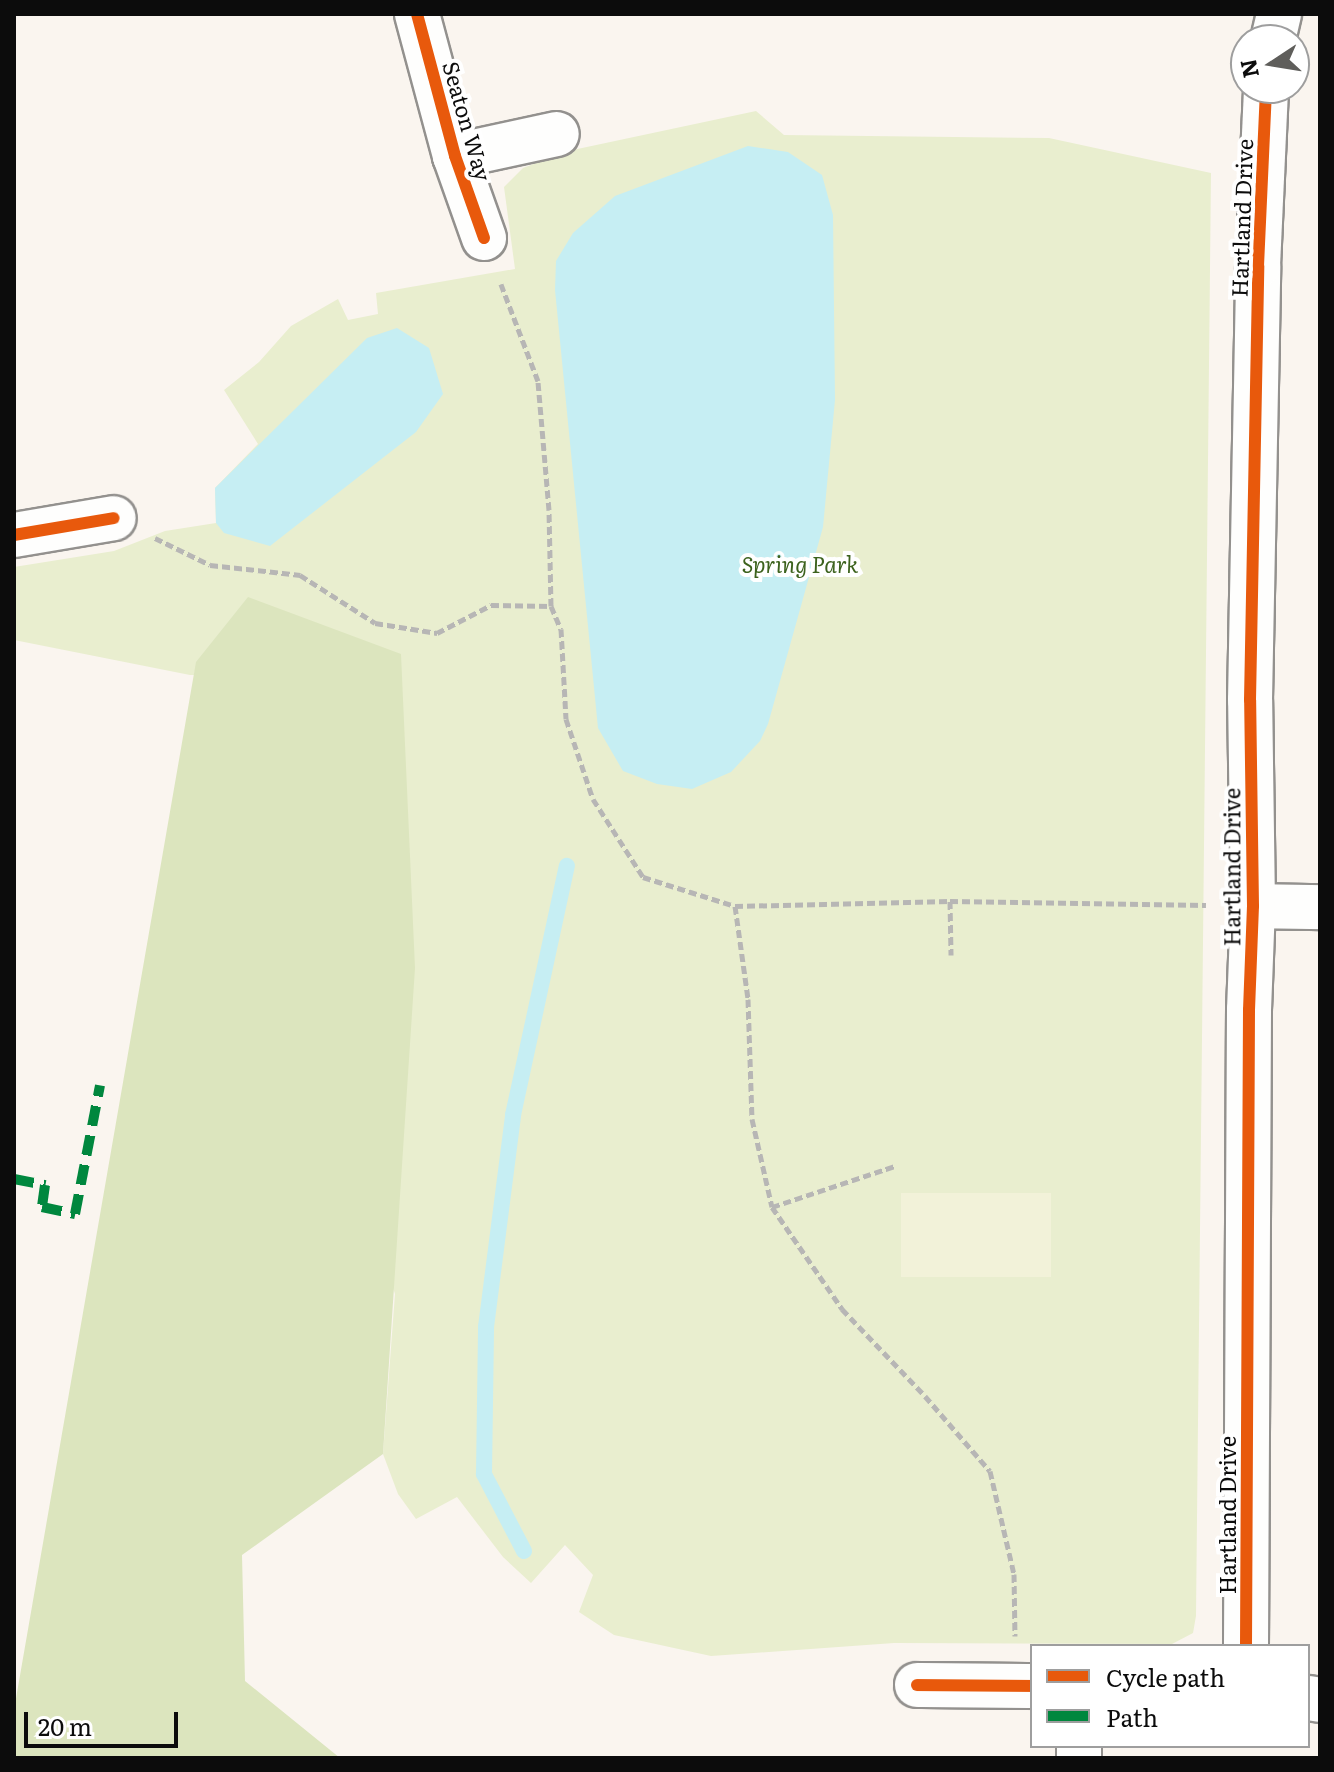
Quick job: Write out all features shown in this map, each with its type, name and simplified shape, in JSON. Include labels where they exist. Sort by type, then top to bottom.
[{"type":"street","name":"Seaton Way","points":[[417,14],[455,156],[484,238]]},
{"type":"street","name":"Hartland Drive","points":[[1246,1644],[1249,1010],[1253,906],[1250,685],[1258,266],[1265,104]]},
{"type":"street","points":[[455,156],[557,134]]},
{"type":"street","points":[[14,535],[114,518]]},
{"type":"street","points":[[1253,906],[1320,907]]},
{"type":"street","points":[[917,1685],[1024,1686]]},
{"type":"path","points":[[484,238],[538,381],[549,510],[551,606],[561,629],[566,719],[593,799],[643,877],[735,906],[950,901],[1253,906]]},
{"type":"path","points":[[114,518],[210,565],[300,575],[375,623],[437,633],[491,605],[551,606]]},
{"type":"path","points":[[950,901],[951,955]]},
{"type":"path","points":[[735,906],[748,999],[752,1119],[772,1207],[842,1309],[925,1396],[990,1471],[1014,1574],[1024,1686]]},
{"type":"path","points":[[772,1207],[895,1166]]},
{"type":"green space","name":"Spring Park","points":[[756,111],[784,135],[1049,138],[1211,173],[1196,1616],[1193,1633],[1172,1644],[894,1643],[711,1656],[614,1635],[579,1612],[593,1575],[565,1545],[531,1583],[503,1557],[457,1497],[416,1519],[398,1494],[383,1454],[395,1294],[197,662],[194,675],[190,675],[14,640],[14,567],[114,551],[165,531],[216,523],[215,488],[258,444],[224,390],[259,362],[291,326],[338,299],[348,320],[378,314],[376,293],[515,269],[504,187],[523,168],[568,151]]},
{"type":"green space","points":[[248,597],[401,654],[415,968],[383,1454],[242,1555],[245,1681],[340,1758],[14,1758],[14,1710],[196,662]]},
{"type":"green space","points":[[901,1193],[1051,1193],[1051,1277],[901,1277]]},
{"type":"water","points":[[748,146],[788,152],[822,175],[833,215],[835,400],[823,527],[768,724],[760,741],[731,772],[692,789],[657,784],[623,771],[598,728],[555,290],[556,261],[573,233],[615,196]]},
{"type":"water","points":[[397,328],[429,348],[443,394],[416,432],[270,546],[224,533],[216,523],[215,488],[367,338]]},
{"type":"waterway","points":[[524,1551],[484,1474],[486,1327],[513,1115],[567,866]]},
{"type":"marked path","points":[[14,1179],[45,1185],[42,1207],[75,1214],[100,1085]]},
{"type":"cycle path","points":[[417,14],[455,156],[484,238]]},
{"type":"cycle path","points":[[1246,1644],[1249,1010],[1253,906],[1250,700],[1258,266],[1265,104]]},
{"type":"cycle path","points":[[14,535],[114,518]]},
{"type":"cycle path","points":[[917,1685],[1030,1686]]}]
